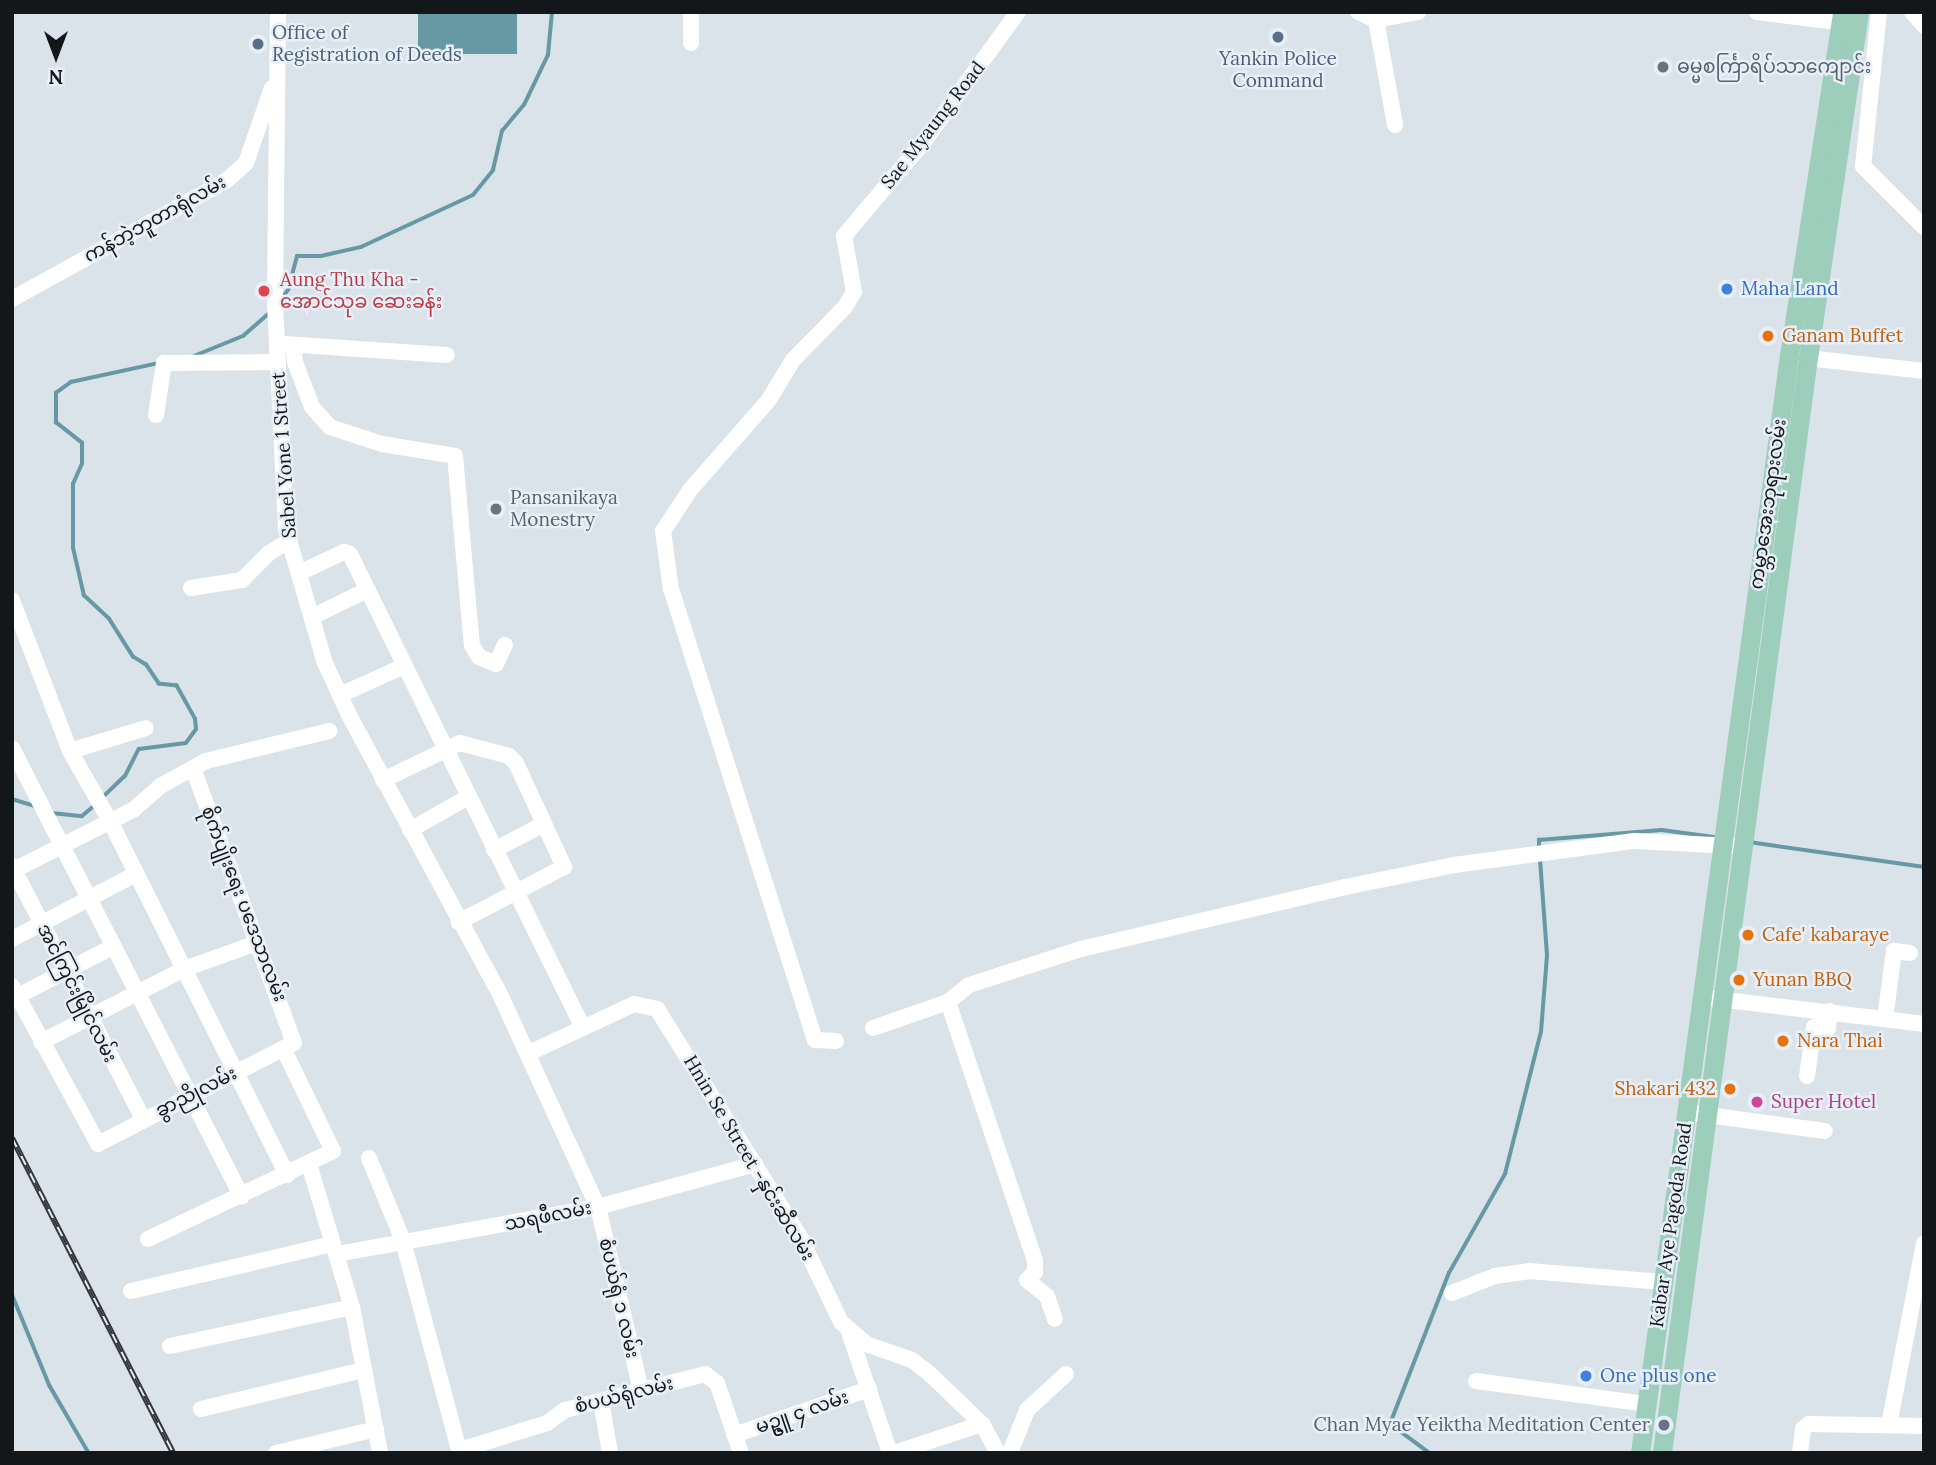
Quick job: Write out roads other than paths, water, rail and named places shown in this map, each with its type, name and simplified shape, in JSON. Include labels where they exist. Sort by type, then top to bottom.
[{"type":"main road","name":"ကမ္ဘာအေးဘုရားလမ်း","points":[[1701,997],[1728,790],[1850,18]]},
{"type":"main road","name":"ကမ္ဘာအေးဘုရားလမ်း","points":[[1661,1453],[1743,843],[1798,357]]},
{"type":"main road","points":[[1728,790],[1749,793]]},
{"type":"main road","name":"Kabar Aye Pagoda Road","points":[[1640,1453],[1701,997]]},
{"type":"street","name":"Sabel Yone 1 Street","points":[[278,12],[276,344],[289,541],[340,695],[529,1053]]},
{"type":"street","points":[[691,12],[691,43]]},
{"type":"street","name":"Sae Myaung Road","points":[[835,1041],[815,1040],[671,590],[663,531],[690,491],[768,401],[793,360],[854,292],[844,236],[925,140],[1018,12]]},
{"type":"street","points":[[1358,12],[1376,20],[1418,12]]},
{"type":"street","points":[[1757,12],[1850,18]]},
{"type":"street","points":[[1879,12],[1863,166],[1924,227]]},
{"type":"street","points":[[1912,12],[1924,26]]},
{"type":"street","points":[[1376,20],[1395,125]]},
{"type":"street","name":"ကန်ဘဲ့ဘူတာရုံလမ်း","points":[[12,299],[226,181],[246,163],[278,70]]},
{"type":"street","points":[[276,344],[447,355]]},
{"type":"street","points":[[293,345],[295,362],[312,407],[330,427],[382,444],[454,456],[472,645],[479,657],[496,664],[505,645]]},
{"type":"street","points":[[1798,357],[1924,371]]},
{"type":"street","points":[[156,415],[164,363],[278,362]]},
{"type":"street","points":[[191,589],[242,580],[269,553],[289,541]]},
{"type":"street","points":[[299,573],[346,552],[583,1028]]},
{"type":"street","points":[[312,617],[367,590]]},
{"type":"street","points":[[12,600],[70,751],[110,821],[286,1175]]},
{"type":"street","points":[[340,695],[402,667]]},
{"type":"street","points":[[70,751],[146,728]]},
{"type":"street","points":[[13,869],[110,821],[206,761],[329,731]]},
{"type":"street","points":[[383,780],[443,749],[465,743],[509,756],[564,867],[516,895],[459,922]]},
{"type":"street","points":[[12,748],[242,1197]]},
{"type":"street","name":"စိုက်ပျိုးရေး ပဒေသာလမ်း","points":[[193,768],[257,943],[289,1044],[332,1147],[331,1153],[309,1164]]},
{"type":"street","points":[[410,830],[468,797]]},
{"type":"street","points":[[494,850],[544,824]]},
{"type":"street","points":[[873,1028],[947,1002],[969,985],[1081,950],[1345,887],[1454,865],[1634,841],[1721,845],[1743,843]]},
{"type":"street","name":"အင်ကြင်းမြိုင်လမ်း","points":[[13,869],[88,1018],[143,1119]]},
{"type":"street","points":[[12,939],[136,874]]},
{"type":"street","points":[[114,946],[66,974],[15,991],[41,1042],[184,968],[257,943]]},
{"type":"street","points":[[1885,1019],[1894,951],[1910,953]]},
{"type":"street","points":[[1701,997],[1924,1024]]},
{"type":"street","points":[[947,1002],[1035,1261],[1035,1272],[1027,1280],[1047,1296],[1055,1320]]},
{"type":"street","name":"Hnin Se Street -နှင်းဆီလမ်း","points":[[529,1053],[634,1004],[657,1009],[755,1164],[849,1332],[892,1453]]},
{"type":"street","points":[[1807,1076],[1814,1027],[1828,1028],[1830,1011]]},
{"type":"street","name":"ခွာညိုလမ်း","points":[[41,1042],[94,1142],[103,1142],[289,1044]]},
{"type":"street","name":"စံပယ်ရုံ ၁ လမ်း","points":[[529,1053],[597,1207],[641,1390]]},
{"type":"street","points":[[1686,1112],[1825,1131]]},
{"type":"street","points":[[369,1158],[403,1241],[460,1451]]},
{"type":"street","points":[[148,1239],[309,1164],[352,1307],[380,1453]]},
{"type":"street","name":"သရဖီလမ်း","points":[[131,1291],[335,1249],[403,1241],[597,1207],[755,1164]]},
{"type":"street","points":[[1889,1425],[1924,1243]]},
{"type":"street","points":[[1452,1293],[1494,1276],[1529,1271],[1663,1282]]},
{"type":"street","points":[[170,1346],[352,1307]]},
{"type":"street","points":[[849,1332],[866,1343],[912,1360],[982,1424],[998,1453]]},
{"type":"street","points":[[201,1409],[364,1370]]},
{"type":"street","points":[[1010,1453],[1027,1410],[1066,1374]]},
{"type":"street","name":"စံပယ်ရုံလမ်း","points":[[460,1451],[601,1401],[712,1375],[734,1435]]},
{"type":"street","points":[[1476,1381],[1647,1404]]},
{"type":"street","name":"မဥ္ဇူ ၄ လမ်း","points":[[734,1435],[869,1389]]},
{"type":"street","points":[[601,1401],[610,1453]]},
{"type":"street","points":[[892,1453],[982,1424]]},
{"type":"street","points":[[1800,1453],[1802,1429],[1809,1424],[1924,1426]]},
{"type":"street","points":[[276,1453],[376,1429]]},
{"type":"street","points":[[734,1435],[741,1453]]},
{"type":"water","points":[[418,12],[517,12],[517,54],[418,54]]},
{"type":"waterway","points":[[280,301],[288,290],[297,256],[321,256],[361,247],[473,195],[493,170],[502,131],[524,105],[548,55],[552,12]]},
{"type":"waterway","points":[[194,356],[243,336],[271,312]]},
{"type":"waterway","points":[[103,797],[125,776],[139,749],[186,743],[196,729],[195,719],[177,686],[159,684],[146,665],[133,657],[109,619],[84,596],[73,548],[73,484],[82,464],[82,443],[56,423],[56,393],[71,382],[159,363]]},
{"type":"waterway","points":[[12,799],[35,806]]},
{"type":"waterway","points":[[52,813],[82,816],[95,805]]},
{"type":"waterway","points":[[1539,849],[1539,840],[1662,830],[1714,837]]},
{"type":"waterway","points":[[1749,842],[1924,867]]},
{"type":"waterway","points":[[1429,1453],[1390,1424],[1449,1273],[1505,1174],[1541,1032],[1547,955],[1540,860]]},
{"type":"waterway","points":[[12,1294],[50,1386],[89,1453]]},
{"type":"waterway","points":[[1535,1453],[1544,1453]]},
{"type":"railway","points":[[12,1138],[173,1453]]},
{"type":"place","name":"Yankin Police Command","points":[[1278,37]]},
{"type":"place","name":"Office of Registration of Deeds","points":[[258,44]]},
{"type":"place","name":"ဓမ္မစင်္ကြာရိပ်သာကျောင်း","points":[[1663,67]]},
{"type":"place","name":"Maha Land","points":[[1727,289]]},
{"type":"place","name":"Aung Thu Kha - အောင်သုခ ဆေးခန်း","points":[[264,291]]},
{"type":"place","name":"Ganam Buffet","points":[[1768,336]]},
{"type":"place","name":"Pansanikaya Monestry","points":[[496,509]]},
{"type":"place","name":"Cafe' kabaraye","points":[[1748,935]]},
{"type":"place","name":"Yunan BBQ","points":[[1739,980]]},
{"type":"place","name":"Nara Thai","points":[[1783,1041]]},
{"type":"place","name":"Shakari 432","points":[[1730,1089]]},
{"type":"place","name":"Super Hotel","points":[[1757,1102]]},
{"type":"place","name":"One plus one","points":[[1586,1376]]},
{"type":"place","name":"Chan Myae Yeiktha Meditation Center","points":[[1664,1425]]}]
